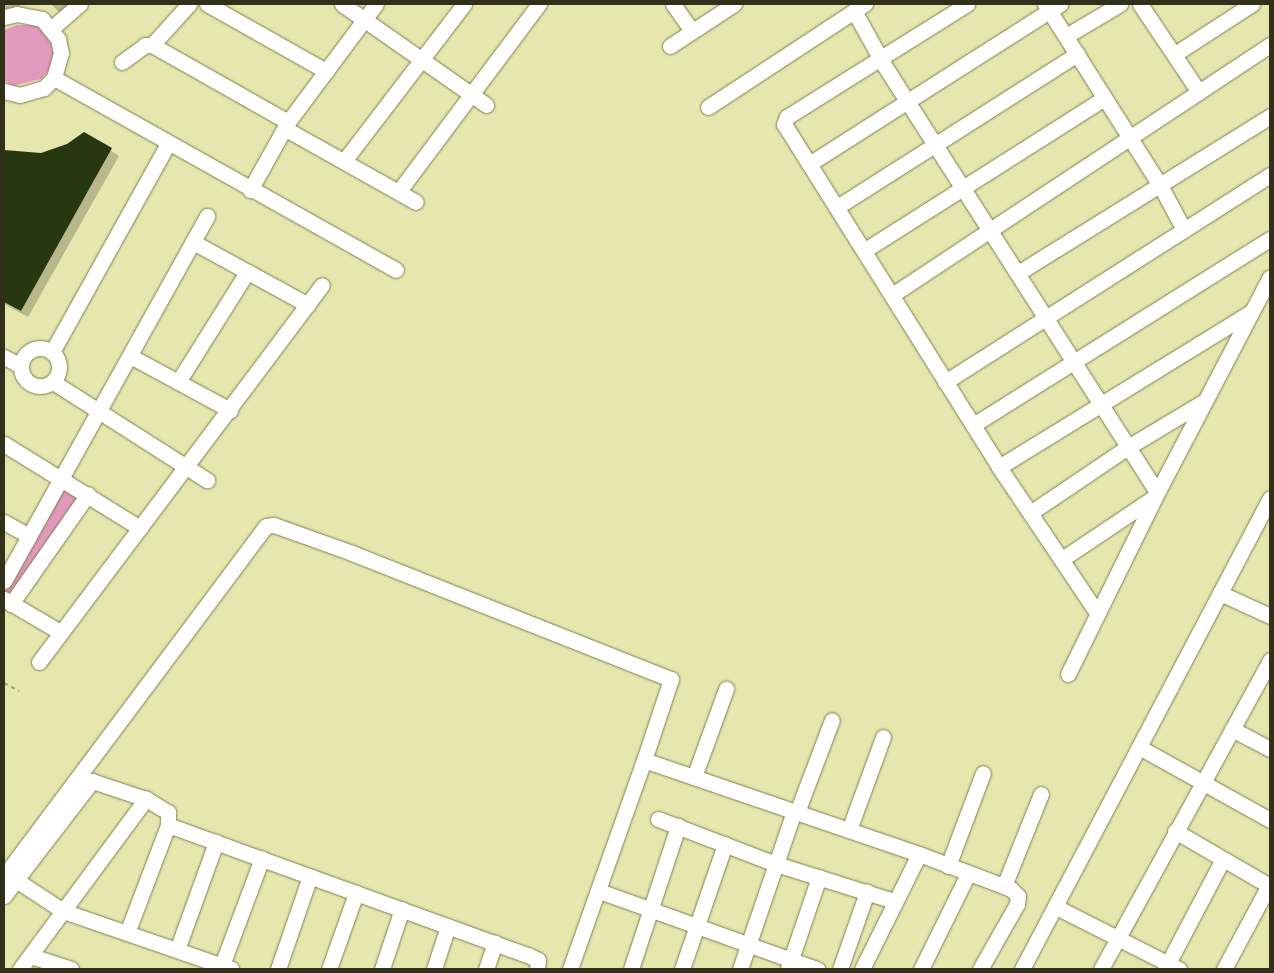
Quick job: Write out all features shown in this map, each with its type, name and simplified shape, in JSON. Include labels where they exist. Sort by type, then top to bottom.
[{"type":"street","points":[[52,28],[80,4]]},
{"type":"street","points":[[152,45],[188,4]]},
{"type":"street","points":[[207,4],[326,71]]},
{"type":"street","points":[[342,4],[366,18],[486,105]]},
{"type":"street","points":[[250,190],[286,125],[376,4]]},
{"type":"street","points":[[344,161],[464,4]]},
{"type":"street","points":[[400,191],[470,93],[539,4]]},
{"type":"street","points":[[673,4],[692,31]]},
{"type":"street","points":[[670,46],[734,4]]},
{"type":"street","points":[[967,4],[785,120],[810,164],[999,468],[1098,614]]},
{"type":"street","points":[[1066,36],[1120,4]]},
{"type":"street","points":[[1140,4],[1199,92]]},
{"type":"street","points":[[1175,54],[1252,4]]},
{"type":"street","points":[[810,164],[1051,6],[1066,36],[1103,99],[1160,185],[1184,230]]},
{"type":"street","points":[[708,107],[860,8],[881,59],[1101,404],[1156,495]]},
{"type":"street","points":[[4,17],[30,15],[52,28],[61,53],[54,78],[33,94],[5,95]]},
{"type":"street","points":[[122,62],[145,45],[152,45],[344,161],[400,191],[416,202]]},
{"type":"street","points":[[892,295],[991,232],[1270,45]]},
{"type":"street","points":[[837,207],[1077,54]]},
{"type":"street","points":[[54,78],[168,144],[396,270]]},
{"type":"street","points":[[864,250],[1103,99]]},
{"type":"street","points":[[1018,273],[1270,116]]},
{"type":"street","points":[[52,352],[168,144]]},
{"type":"street","points":[[945,382],[1270,175]]},
{"type":"street","points":[[4,581],[206,216]]},
{"type":"street","points":[[973,425],[1270,239]]},
{"type":"street","points":[[192,242],[308,305]]},
{"type":"street","points":[[178,382],[247,272]]},
{"type":"street","points":[[1068,674],[1156,495],[1270,277]]},
{"type":"street","points":[[39,662],[322,285]]},
{"type":"street","points":[[999,468],[1252,311]]},
{"type":"street","points":[[20,366],[30,351],[41,348],[52,352],[59,363],[53,382]]},
{"type":"street","points":[[130,356],[230,410]]},
{"type":"street","points":[[4,357],[20,366],[24,378],[35,386],[53,382],[207,480]]},
{"type":"street","points":[[1030,513],[1128,447],[1207,400]]},
{"type":"street","points":[[4,444],[62,477],[140,528]]},
{"type":"street","points":[[60,632],[8,602],[88,494]]},
{"type":"street","points":[[1062,559],[1156,495]]},
{"type":"street","points":[[1022,969],[1270,498]]},
{"type":"street","points":[[4,522],[29,536]]},
{"type":"street","points":[[4,896],[10,878],[266,526],[274,525],[352,553],[671,679],[599,891],[570,969]]},
{"type":"street","points":[[1220,593],[1270,616]]},
{"type":"street","points":[[1101,969],[1201,782],[1270,660]]},
{"type":"street","points":[[694,777],[726,689]]},
{"type":"street","points":[[740,969],[795,812],[832,720]]},
{"type":"street","points":[[1232,728],[1270,749]]},
{"type":"street","points":[[848,830],[883,737]]},
{"type":"street","points":[[1139,747],[1270,820]]},
{"type":"street","points":[[644,760],[919,854],[1004,886],[1018,896],[1017,904],[980,969]]},
{"type":"street","points":[[948,866],[984,773]]},
{"type":"street","points":[[10,878],[92,781],[146,799],[168,812],[168,825],[127,933]]},
{"type":"street","points":[[1004,886],[1041,794]]},
{"type":"street","points":[[20,969],[146,799]]},
{"type":"street","points":[[658,819],[776,864],[894,901]]},
{"type":"street","points":[[168,825],[537,959],[537,969]]},
{"type":"street","points":[[631,969],[678,826]]},
{"type":"street","points":[[1175,831],[1270,886],[1224,969]]},
{"type":"street","points":[[177,950],[216,842]]},
{"type":"street","points":[[682,969],[725,844]]},
{"type":"street","points":[[862,969],[894,901],[919,854]]},
{"type":"street","points":[[10,878],[64,911],[226,967],[262,858]]},
{"type":"street","points":[[1056,907],[1118,937],[1170,967],[1224,859]]},
{"type":"street","points":[[921,969],[968,874]]},
{"type":"street","points":[[278,969],[310,876]]},
{"type":"street","points":[[789,965],[819,878]]},
{"type":"street","points":[[599,891],[749,946],[789,965],[817,969]]},
{"type":"street","points":[[329,969],[356,892]]},
{"type":"street","points":[[840,969],[867,892]]},
{"type":"street","points":[[382,969],[402,909]]},
{"type":"street","points":[[434,969],[448,926]]},
{"type":"street","points":[[486,969],[495,943]]},
{"type":"street","points":[[31,956],[71,969]]},
{"type":"path","points":[[4,682],[19,691]]},
{"type":"shaded area","points":[[17,25],[34,25],[45,32],[51,41],[53,54],[50,69],[41,79],[13,86],[4,80],[4,30]]},
{"type":"shaded area","points":[[64,484],[81,494],[10,595],[4,592]]},
{"type":"building","points":[[84,132],[112,148],[21,311],[4,302],[4,150],[41,153],[67,144]]}]
